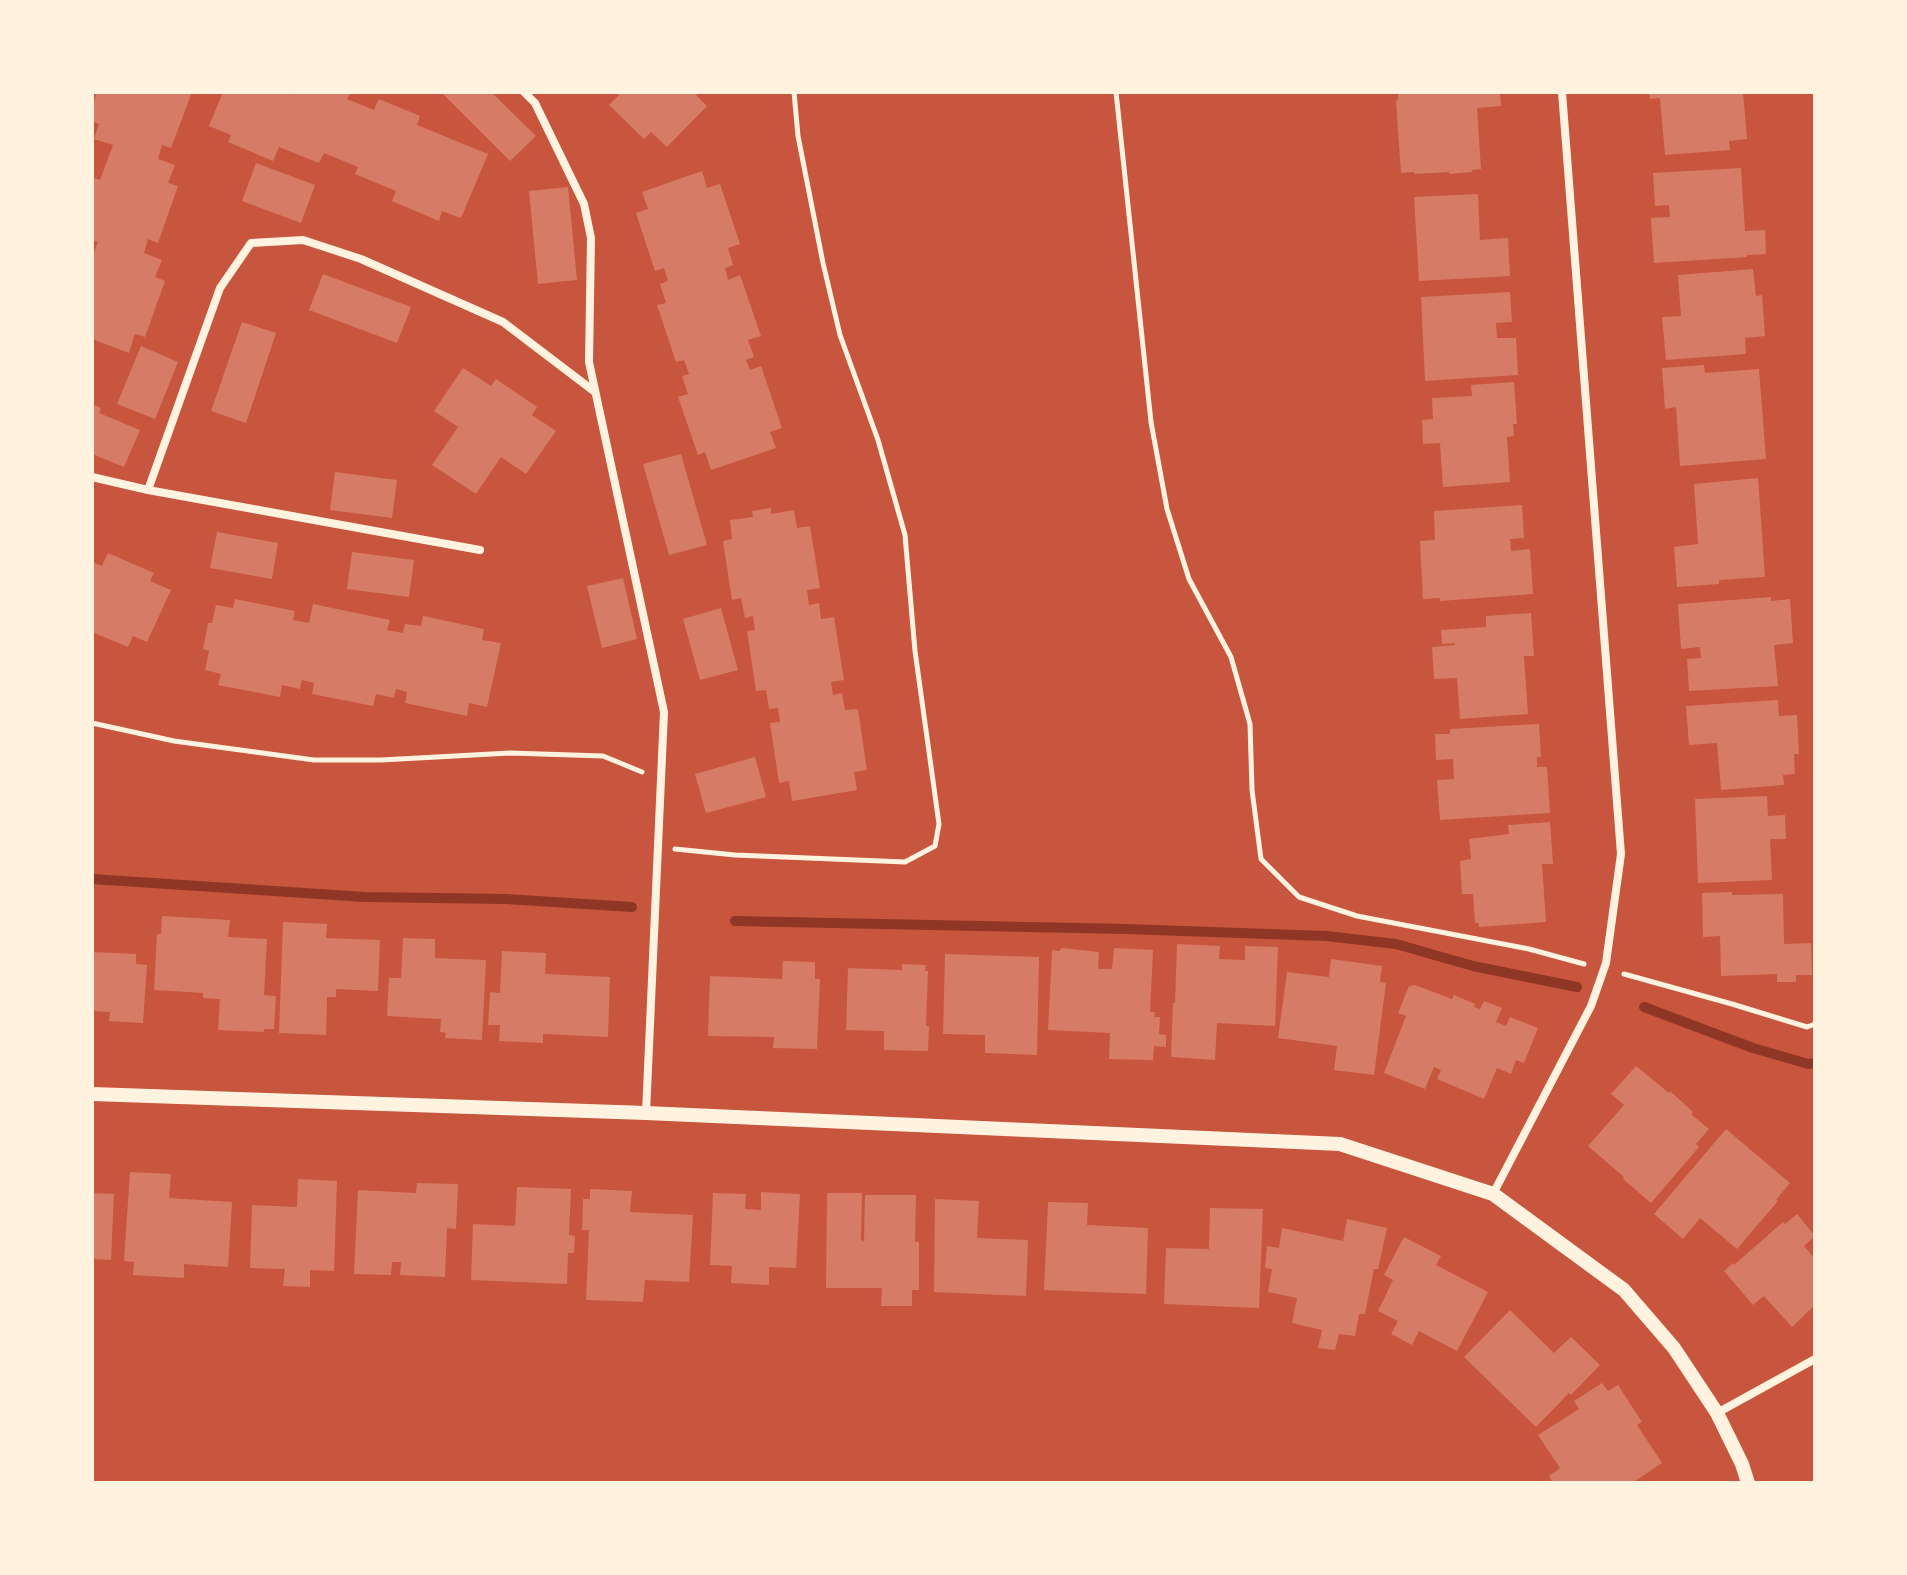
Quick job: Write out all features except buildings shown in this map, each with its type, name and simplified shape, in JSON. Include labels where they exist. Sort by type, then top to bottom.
[{"type":"street","points":[[524,92],[535,103],[584,204],[591,238],[589,362],[664,712],[646,1113]]},
{"type":"street","points":[[1493,1194],[1591,1006],[1604,969],[1621,854],[1562,92]]},
{"type":"street","points":[[148,490],[220,288],[251,243],[303,240],[375,265],[503,322],[596,392]]},
{"type":"street","points":[[92,477],[148,490],[480,550]]},
{"type":"street","points":[[92,1094],[646,1113],[1340,1144],[1493,1194],[1624,1290],[1674,1348],[1717,1413],[1748,1483]]},
{"type":"street","points":[[1717,1413],[1815,1359]]},
{"type":"path","points":[[658,848],[735,855],[905,862],[935,846],[939,824],[915,651],[905,535],[878,440],[840,335],[798,136],[794,92]]},
{"type":"path","points":[[1116,92],[1151,422],[1167,509],[1189,579],[1231,657],[1250,724],[1252,790],[1261,859],[1299,897],[1357,916],[1529,949],[1807,1027],[1815,1024]]},
{"type":"path","points":[[92,723],[174,741],[314,760],[510,753],[603,756],[661,780]]},
{"type":"waterway","points":[[92,879],[365,897],[506,899],[632,907]]},
{"type":"waterway","points":[[735,921],[1326,936],[1396,944],[1473,966],[1577,987]]},
{"type":"waterway","points":[[1644,1007],[1753,1048],[1808,1064],[1815,1063]]}]
